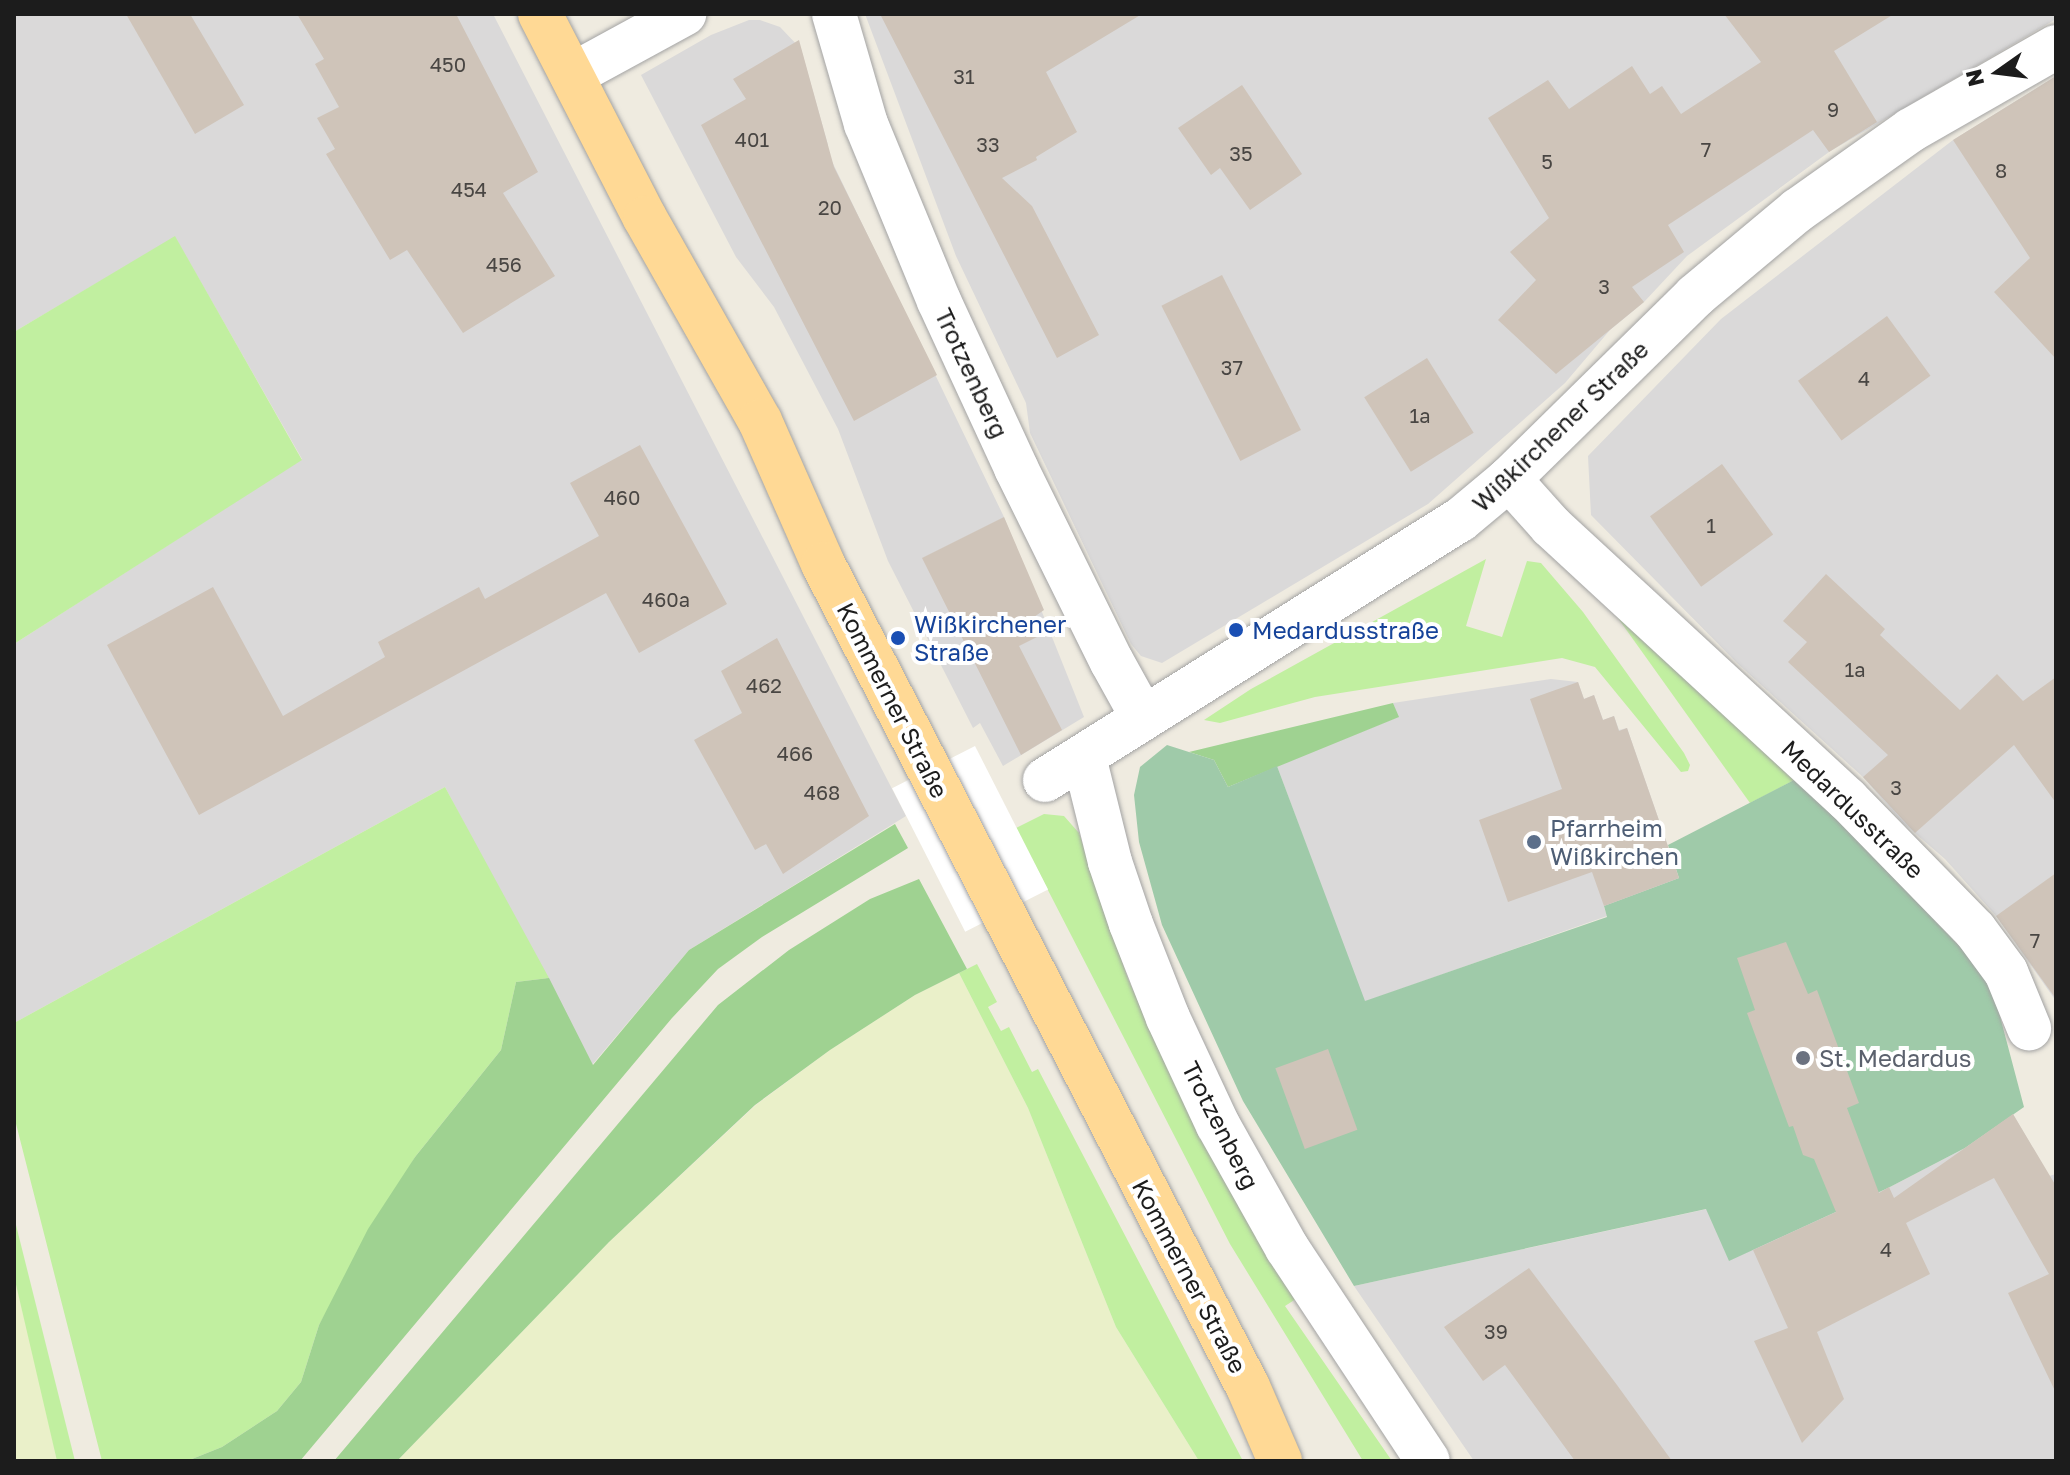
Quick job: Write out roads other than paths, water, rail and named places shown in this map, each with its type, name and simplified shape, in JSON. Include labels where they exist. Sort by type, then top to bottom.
[{"type":"main road","name":"Kommerner Straße","points":[[540,14],[645,218],[760,421],[823,564],[1248,1387],[1280,1461]]},
{"type":"main road","name":"Kommerner Straße","points":[[1248,1387],[1312,1461]]},
{"type":"street","points":[[572,75],[684,14]]},
{"type":"street","name":"Trotzenberg","points":[[834,14],[866,124],[939,301],[1016,468],[1143,718]]},
{"type":"street","name":"Wißkirchener Straße","points":[[1045,780],[1448,528],[1509,479],[1695,296],[1798,210],[1911,130],[2056,47]]},
{"type":"street","name":"Medardusstraße","points":[[1509,479],[1551,526],[1847,799],[1975,930],[2006,972],[2029,1028]]},
{"type":"street","name":"Trotzenberg","points":[[1084,757],[1110,862],[1131,924],[1168,1018],[1218,1125],[1287,1248],[1428,1461]]},
{"type":"place","name":"Medardusstraße","points":[[1236,630]]},
{"type":"place","name":"Wißkirchener Straße","points":[[898,638]]},
{"type":"place","name":"Pfarrheim Wißkirchen","points":[[1534,842]]},
{"type":"place","name":"St. Medardus","points":[[1803,1058]]}]
